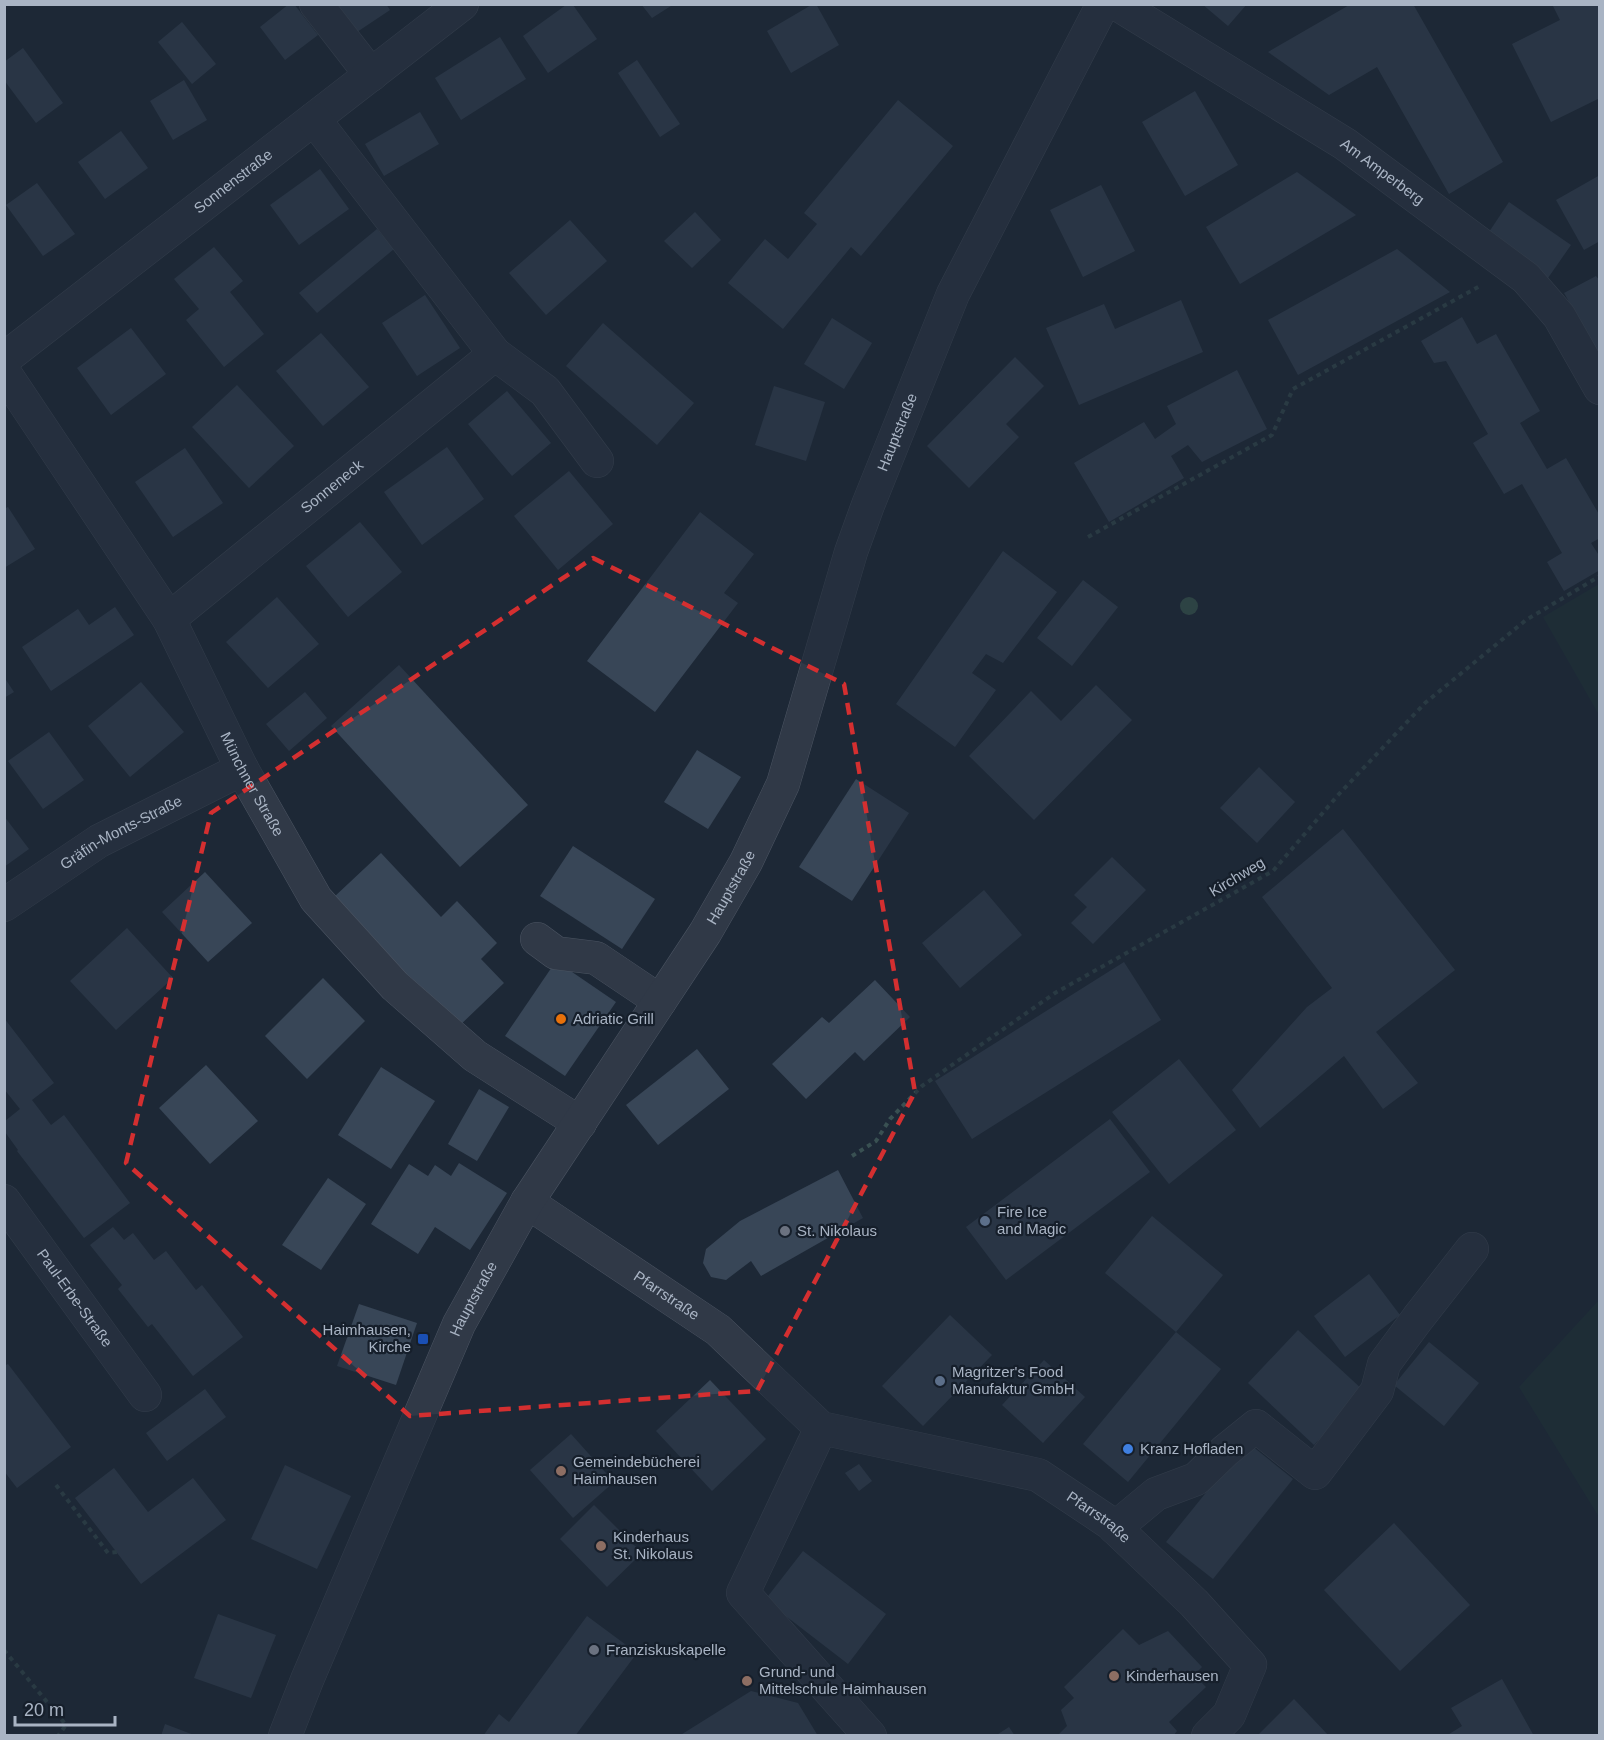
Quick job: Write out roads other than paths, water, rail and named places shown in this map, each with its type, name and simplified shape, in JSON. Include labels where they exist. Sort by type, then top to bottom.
[{"type":"street","points":[[316,4],[371,75]]},
{"type":"street","name":"Sonnenstraße","points":[[4,359],[462,4]]},
{"type":"street","name":"Hauptstraße","points":[[285,1736],[311,1669],[459,1324],[527,1202],[705,933],[746,862],[783,784],[851,552],[953,294],[1103,4]]},
{"type":"street","name":"Am Amperberg","points":[[1117,4],[1345,144],[1526,278],[1559,316],[1599,388]]},
{"type":"street","points":[[314,119],[495,354],[545,391],[597,461]]},
{"type":"street","name":"Sonneneck","points":[[169,619],[495,354]]},
{"type":"street","name":"Münchner Straße","points":[[4,372],[169,619],[242,769],[316,899],[395,986],[475,1056],[580,1123]]},
{"type":"street","name":"Gräfin-Monts-Straße","points":[[4,905],[99,841],[242,769]]},
{"type":"street","points":[[537,939],[556,953],[596,958],[660,1001]]},
{"type":"street","name":"Paul-Erbe-Straße","points":[[4,1201],[145,1395]]},
{"type":"street","name":"Pfarrstraße","points":[[527,1202],[718,1330],[821,1428],[1038,1475],[1115,1528],[1194,1603],[1250,1665],[1229,1715],[1208,1736]]},
{"type":"street","points":[[1115,1528],[1156,1494],[1196,1479],[1256,1426],[1315,1473],[1377,1391],[1384,1364],[1472,1249]]},
{"type":"street","points":[[821,1428],[743,1593],[870,1736]]},
{"type":"place","name":"Adriatic Grill","points":[[561,1019]]},
{"type":"place","name":"Fire Ice and Magic","points":[[985,1221]]},
{"type":"place","name":"St. Nikolaus","points":[[785,1231]]},
{"type":"place","name":"Haimhausen, Kirche","points":[[423,1339]]},
{"type":"place","name":"Magritzer's Food Manufaktur GmbH","points":[[940,1381]]},
{"type":"place","name":"Kranz Hofladen","points":[[1128,1449]]},
{"type":"place","name":"Gemeindebücherei Haimhausen","points":[[561,1471]]},
{"type":"place","name":"Kinderhaus St. Nikolaus","points":[[601,1546]]},
{"type":"place","name":"Franziskuskapelle","points":[[594,1650]]},
{"type":"place","name":"Kinderhausen","points":[[1114,1676]]},
{"type":"place","name":"Grund- und Mittelschule Haimhausen","points":[[747,1681]]}]
